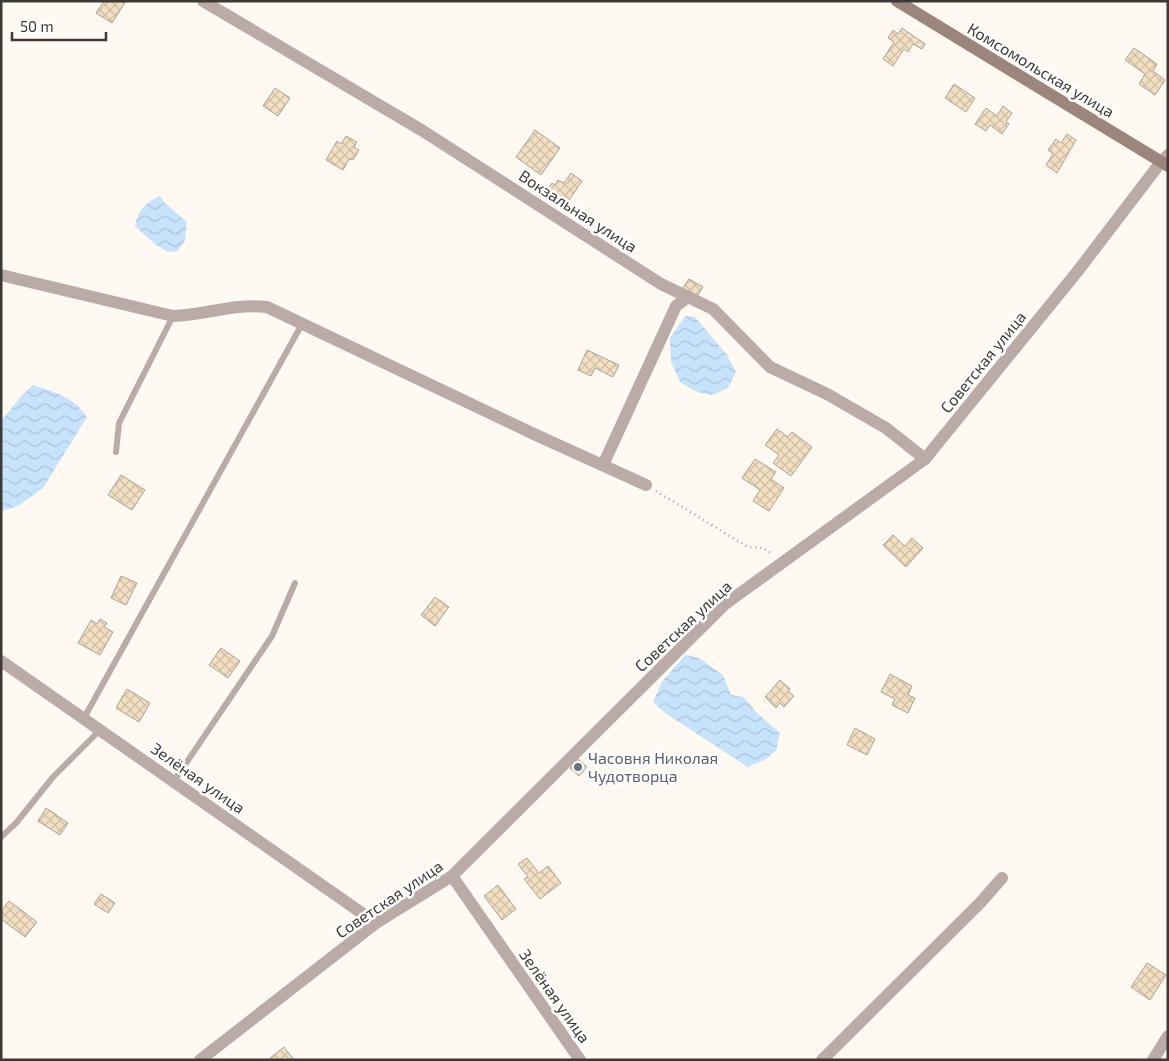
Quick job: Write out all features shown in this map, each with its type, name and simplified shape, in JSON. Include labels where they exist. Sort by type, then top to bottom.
[{"type":"street","name":"Вокзальная улица","points":[[203,1],[423,130],[661,284],[713,309],[770,367],[827,394],[886,428],[925,459]]},
{"type":"street","name":"Комсомольская улица","points":[[897,1],[1165,161]]},
{"type":"street","name":"Советская улица","points":[[200,1060],[376,923],[452,876],[724,605],[925,459],[1165,161]]},
{"type":"street","points":[[1,275],[173,316],[192,316],[228,307],[248,305],[267,307],[646,485]]},
{"type":"street","points":[[603,465],[676,306],[688,297]]},
{"type":"street","name":"Зелёная улица","points":[[1,661],[376,923]]},
{"type":"street","name":"Зелёная улица","points":[[452,876],[580,1060]]},
{"type":"street","points":[[822,1060],[980,903],[1002,878]]},
{"type":"street","points":[[1153,1060],[1168,1036]]},
{"type":"lane","points":[[116,452],[119,423],[173,316]]},
{"type":"lane","points":[[84,718],[302,324]]},
{"type":"lane","points":[[174,781],[272,636],[295,583]]},
{"type":"lane","points":[[1,836],[16,823],[53,777],[100,730]]},
{"type":"path","points":[[646,485],[748,548],[763,548],[784,560]]},
{"type":"water","points":[[160,196],[165,203],[187,222],[185,240],[178,251],[168,252],[156,245],[135,226],[138,215],[143,207]]},
{"type":"water","points":[[685,316],[695,317],[727,355],[736,372],[728,388],[713,395],[697,392],[680,382],[671,362],[670,338]]},
{"type":"water","points":[[33,385],[70,400],[87,417],[43,488],[18,506],[2,511],[1,421]]},
{"type":"water","points":[[685,655],[699,658],[723,675],[731,695],[744,697],[756,712],[780,733],[776,751],[764,760],[748,767],[665,713],[653,702],[662,682]]},
{"type":"building","points":[[104,1],[126,1],[112,23],[96,13]]},
{"type":"building","points":[[902,28],[925,44],[922,49],[913,44],[908,52],[904,49],[893,66],[883,59],[894,42],[888,38],[893,30],[898,34]]},
{"type":"building","points":[[1134,48],[1157,64],[1153,71],[1165,80],[1155,95],[1139,84],[1145,74],[1125,60]]},
{"type":"building","points":[[954,84],[975,98],[966,112],[945,98]]},
{"type":"building","points":[[275,88],[290,98],[278,116],[263,106]]},
{"type":"building","points":[[1003,106],[1012,113],[1006,122],[1009,124],[1002,134],[990,125],[986,131],[975,124],[986,108],[997,116]]},
{"type":"building","points":[[535,130],[560,148],[541,175],[516,157]]},
{"type":"building","points":[[1067,134],[1076,140],[1057,173],[1046,165],[1053,154],[1048,150],[1056,139],[1061,143]]},
{"type":"building","points":[[346,136],[357,142],[354,147],[359,150],[353,160],[349,159],[343,170],[326,160],[337,141],[341,144]]},
{"type":"building","points":[[571,173],[582,181],[563,209],[543,196],[552,183],[555,185],[558,180],[564,183]]},
{"type":"building","points":[[689,279],[703,287],[696,298],[682,289]]},
{"type":"building","points":[[587,350],[619,365],[613,377],[595,368],[591,376],[578,370]]},
{"type":"building","points":[[777,429],[788,437],[792,432],[812,447],[791,476],[773,463],[779,455],[765,445]]},
{"type":"building","points":[[755,459],[776,472],[771,479],[784,488],[769,511],[753,501],[760,490],[742,478]]},
{"type":"building","points":[[121,475],[145,490],[132,510],[108,495]]},
{"type":"building","points":[[893,535],[905,546],[912,538],[923,548],[906,567],[883,545]]},
{"type":"building","points":[[121,576],[137,583],[126,605],[111,598]]},
{"type":"building","points":[[435,597],[449,607],[435,626],[421,615]]},
{"type":"building","points":[[100,619],[107,623],[104,627],[113,632],[100,655],[78,643],[91,620],[97,624]]},
{"type":"building","points":[[221,648],[240,661],[228,678],[209,665]]},
{"type":"building","points":[[890,674],[912,686],[908,695],[915,698],[908,713],[892,705],[895,699],[881,692]]},
{"type":"building","points":[[780,680],[790,689],[788,691],[794,696],[784,707],[780,703],[776,708],[765,697]]},
{"type":"building","points":[[127,689],[150,703],[139,722],[116,708]]},
{"type":"building","points":[[855,728],[875,739],[867,755],[847,745]]},
{"type":"building","name":"Часовня Николая Чудотворца","points":[[578,759],[587,767],[579,776],[570,768]]},
{"type":"building","points":[[46,808],[68,823],[60,835],[38,821]]},
{"type":"building","points":[[527,858],[539,873],[548,866],[561,883],[540,899],[524,879],[528,877],[518,864]]},
{"type":"building","points":[[498,885],[516,909],[502,920],[484,896]]},
{"type":"building","points":[[101,894],[115,903],[108,913],[94,904]]},
{"type":"building","points":[[9,901],[37,922],[25,937],[1,919],[1,911]]},
{"type":"building","points":[[1147,963],[1166,975],[1150,1000],[1131,987]]},
{"type":"building","points":[[284,1047],[294,1060],[272,1060],[270,1058]]},
{"type":"place","name":"Часовня Николая Чудотворца","points":[[578,767]]}]
